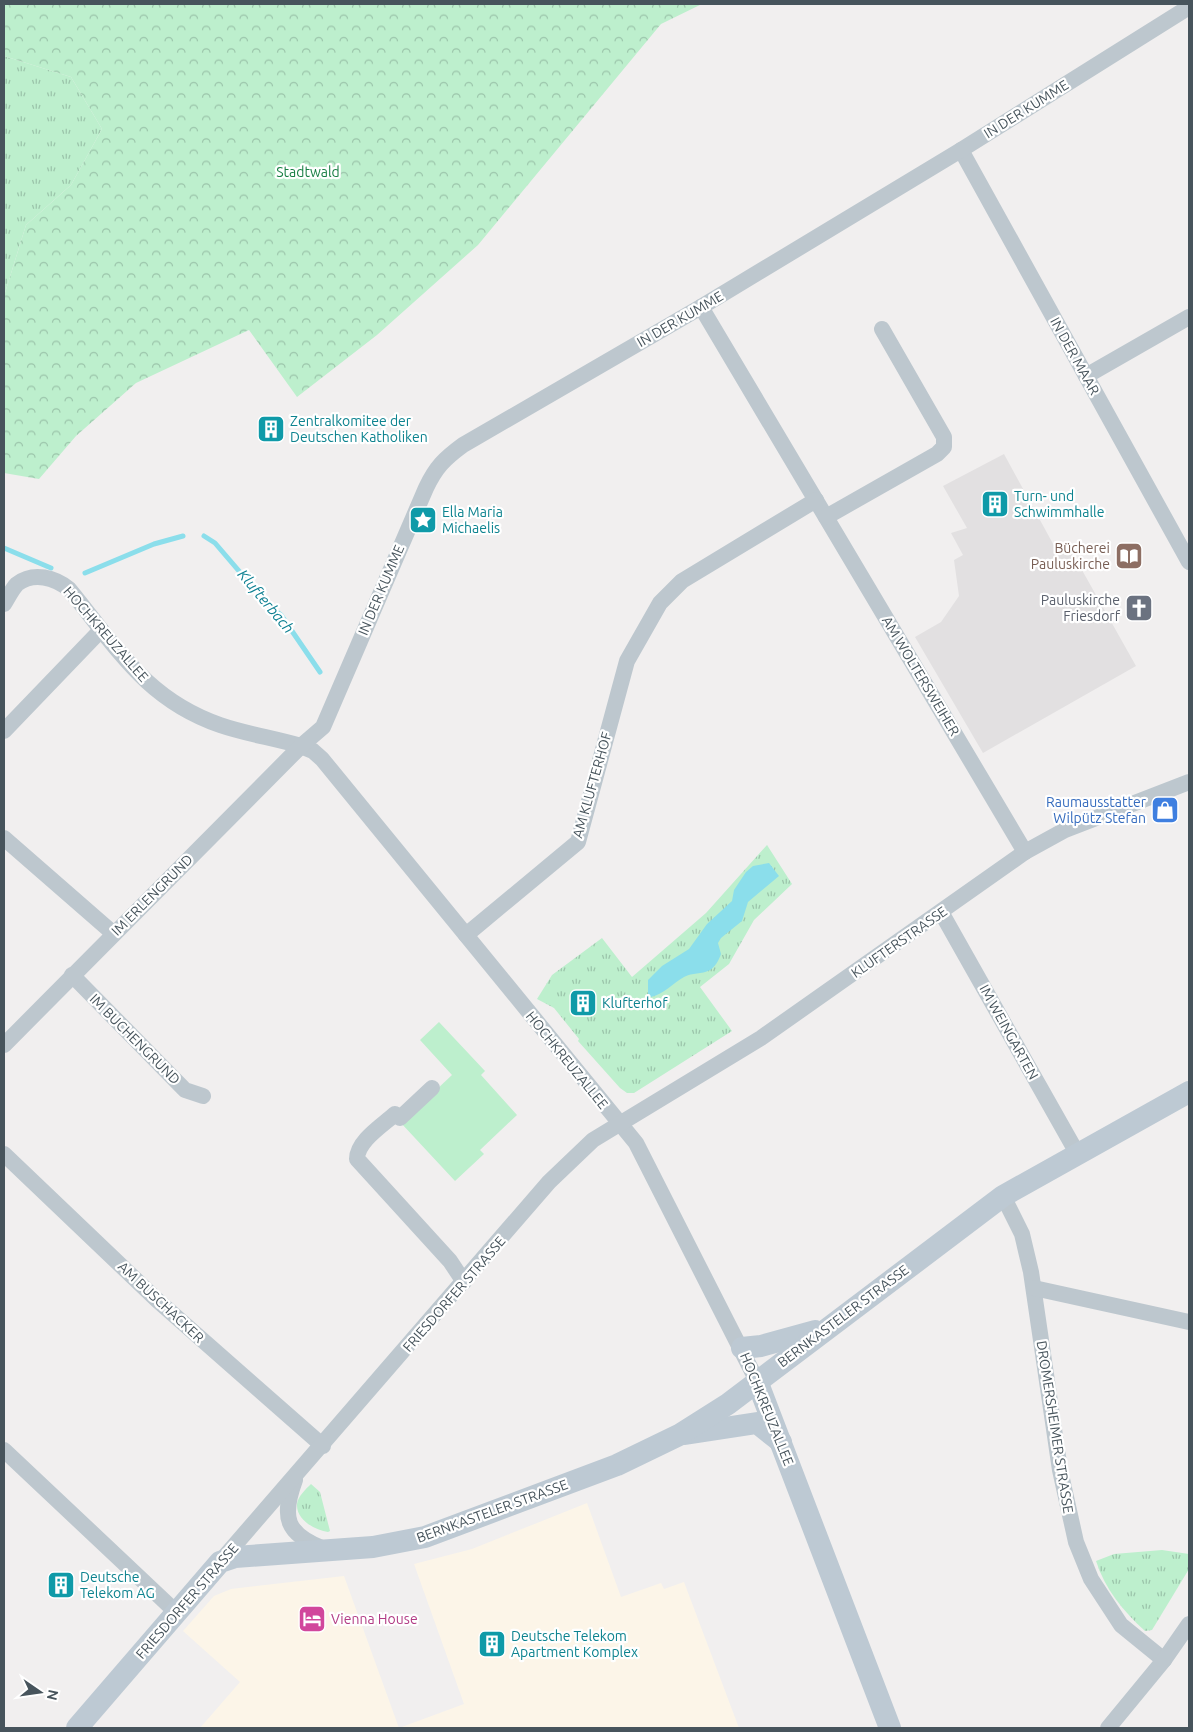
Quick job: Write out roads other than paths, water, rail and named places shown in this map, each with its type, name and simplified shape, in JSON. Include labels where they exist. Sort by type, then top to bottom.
[{"type":"street","name":"IN DER KUMME","points":[[301,746],[323,727],[390,568],[436,468],[463,445],[701,307],[961,150],[1189,7]]},
{"type":"street","name":"IN DER MAAR","points":[[961,150],[1086,376],[1184,540],[1189,562]]},
{"type":"street","name":"AM WOLTERSWEIHER","points":[[701,307],[1025,852]]},
{"type":"street","points":[[1086,376],[1189,317]]},
{"type":"street","points":[[826,517],[937,454],[944,447],[944,437],[882,329]]},
{"type":"street","name":"AM KLUFTERHOF","points":[[466,935],[578,842],[627,661],[647,622],[660,603],[682,581],[816,500]]},
{"type":"street","name":"HOCHKREUZALLEE","points":[[4,604],[17,585],[29,578],[43,576],[64,585],[143,680],[192,713],[235,730],[301,746],[313,751],[322,759],[620,1124],[643,1155],[757,1381],[890,1728]]},
{"type":"street","points":[[4,731],[101,630]]},
{"type":"street","name":"IM ERLENGRUND","points":[[4,1045],[301,746]]},
{"type":"street","name":"KLUFTERSTRASSE","points":[[620,1124],[761,1038],[1025,852],[1065,830],[1189,782]]},
{"type":"street","points":[[4,838],[114,934]]},
{"type":"street","name":"IM WEINGARTEN","points":[[941,912],[1076,1153]]},
{"type":"street","name":"IM BUCHENGRUND","points":[[72,975],[186,1090],[203,1096]]},
{"type":"street","points":[[432,1088],[400,1118],[395,1114],[364,1142],[357,1152],[357,1159],[450,1261],[464,1282]]},
{"type":"street","name":"BERNKASTELER STRASSE","points":[[220,1562],[235,1557],[330,1552],[373,1547],[425,1537],[617,1465],[679,1435],[728,1404],[1003,1196],[1076,1153],[1189,1092]]},
{"type":"street","name":"FRIESDORFER STRASSE","points":[[77,1728],[297,1473],[323,1446],[549,1182],[593,1140],[620,1124]]},
{"type":"street","name":"AM BUSCHACKER","points":[[4,1154],[157,1300],[323,1446]]},
{"type":"street","name":"DROMERSHEIMER STRASSE","points":[[1003,1196],[1022,1234],[1034,1288],[1060,1470],[1076,1542],[1092,1579],[1121,1625],[1164,1660]]},
{"type":"street","points":[[1034,1288],[1189,1322]]},
{"type":"street","points":[[742,1348],[761,1346],[828,1327]]},
{"type":"street","points":[[679,1435],[757,1424],[781,1443]]},
{"type":"street","points":[[4,1450],[177,1613]]},
{"type":"street","name":"FRIESDORFER STRASSE","points":[[297,1473],[289,1494],[288,1525],[295,1534],[308,1543],[330,1552]]},
{"type":"street","points":[[1108,1728],[1164,1660],[1189,1624]]},
{"type":"water","points":[[769,863],[779,876],[748,902],[742,921],[721,938],[718,943],[721,954],[714,967],[707,972],[684,977],[656,996],[651,997],[648,995],[648,980],[662,966],[689,949],[707,924],[732,901],[734,890],[746,872],[753,866]]},
{"type":"waterway","name":"Klufterbach","points":[[85,573],[154,544],[183,536]]},
{"type":"waterway","name":"Klufterbach","points":[[204,536],[215,543],[268,605],[281,615],[320,672]]},
{"type":"waterway","name":"Klufterbach","points":[[4,548],[51,568]]},
{"type":"place","name":"Zentralkomitee der Deutschen Katholiken","points":[[271,429]]},
{"type":"place","name":"Turn- und Schwimmhalle","points":[[995,504]]},
{"type":"place","name":"Ella Maria Michaelis","points":[[423,520]]},
{"type":"place","name":"Bücherei Pauluskirche","points":[[1129,556]]},
{"type":"place","name":"Pauluskirche Friesdorf","points":[[1139,608]]},
{"type":"place","name":"Raumausstatter Wilpütz Stefan","points":[[1165,810]]},
{"type":"place","name":"Klufterhof","points":[[583,1003]]},
{"type":"place","name":"Deutsche Telekom AG","points":[[61,1585]]},
{"type":"place","name":"Vienna House","points":[[312,1619]]},
{"type":"place","name":"Deutsche Telekom Apartment Komplex","points":[[492,1644]]},
{"type":"park label","name":"Stadtwald","points":[[308,172]]}]
